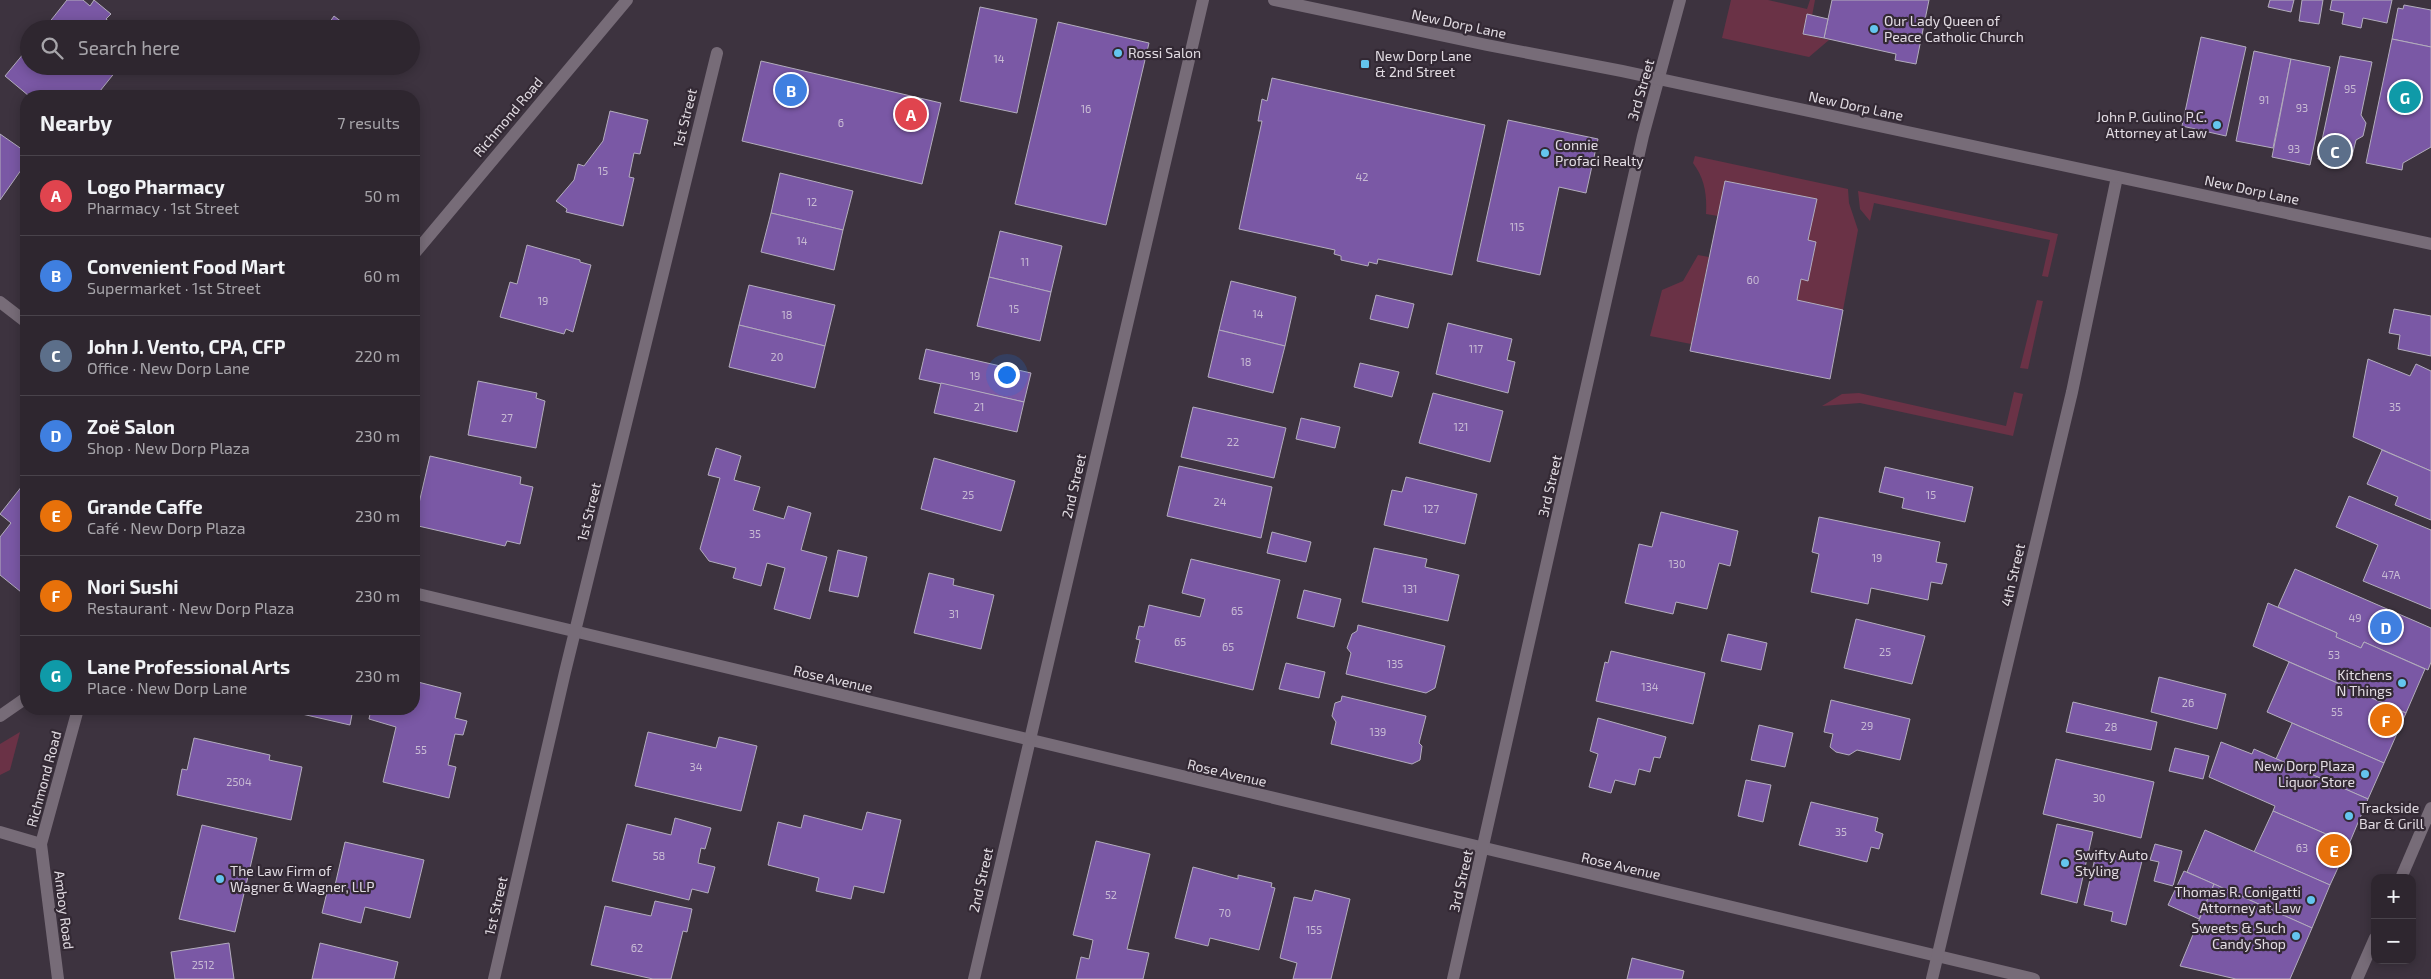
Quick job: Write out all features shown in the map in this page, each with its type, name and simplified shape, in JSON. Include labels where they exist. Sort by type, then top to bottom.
[{"type":"street","name":"Richmond Road","points":[[420,247],[627,0]]},
{"type":"street","name":"2nd Street","points":[[974,979],[1203,0]]},
{"type":"street","name":"New Dorp Lane","points":[[1274,0],[1660,79],[2431,244]]},
{"type":"street","name":"3rd Street","points":[[1453,979],[1484,849],[1643,136],[1680,0]]},
{"type":"street","name":"1st Street","points":[[494,979],[575,633],[717,52]]},
{"type":"street","name":"4th Street","points":[[1932,979],[2072,392],[2117,177]]},
{"type":"street","points":[[0,302],[20,317]]},
{"type":"street","name":"Rose Avenue","points":[[420,594],[575,633],[2034,979]]},
{"type":"street","points":[[0,716],[20,702]]},
{"type":"street","name":"Richmond Road","points":[[0,832],[42,844],[76,715]]},
{"type":"street","points":[[2403,874],[2431,808]]},
{"type":"street","name":"Amboy Road","points":[[42,844],[58,979]]},
{"type":"street","points":[[2357,979],[2371,947]]},
{"type":"shaded area","points":[[1731,0],[1768,0],[1807,9],[1810,0],[1815,0],[1812,16],[1807,15],[1803,34],[1829,40],[1809,57],[1722,38]]},
{"type":"shaded area","points":[[1695,156],[1848,189],[1849,203],[1858,230],[1843,310],[1797,300],[1801,279],[1808,280],[1816,242],[1808,240],[1817,199],[1725,181],[1718,216],[1706,214],[1704,187],[1693,163]]},
{"type":"shaded area","points":[[1858,191],[2058,234],[2048,277],[2042,276],[2050,240],[1874,203],[1870,221],[1860,209]]},
{"type":"shaded area","points":[[1698,255],[1709,257],[1691,344],[1650,336],[1662,290],[1683,281]]},
{"type":"shaded area","points":[[2037,300],[2043,301],[2028,369],[2020,368]]},
{"type":"shaded area","points":[[2014,392],[2023,394],[2013,436],[1860,403],[1822,406],[1842,394],[1859,393],[2006,426]]},
{"type":"shaded area","points":[[20,732],[10,770],[0,775],[0,744]]},
{"type":"building","points":[[67,0],[83,0],[90,6],[94,0],[111,14],[106,19],[107,20],[51,20]]},
{"type":"building","name":"Our Lady Queen of Peace Catholic Church","points":[[1832,0],[1929,0],[1916,64],[1895,60],[1896,54],[1824,38]]},
{"type":"building","points":[[2270,0],[2294,0],[2291,12],[2268,7]]},
{"type":"building","points":[[2302,0],[2323,0],[2319,24],[2299,21]]},
{"type":"building","points":[[2332,0],[2392,0],[2387,23],[2363,18],[2361,28],[2342,24],[2344,13],[2330,10]]},
{"type":"building","points":[[2404,5],[2431,10],[2431,47],[2392,39],[2398,8],[2403,9]]},
{"type":"building","points":[[980,7],[1037,19],[1017,113],[960,101]]},
{"type":"building","points":[[1807,14],[1828,19],[1824,38],[1803,34]]},
{"type":"building","points":[[334,16],[339,20],[331,20]]},
{"type":"building","points":[[1058,22],[1149,43],[1106,225],[1015,204]]},
{"type":"building","points":[[2201,37],[2246,47],[2226,136],[2182,126]]},
{"type":"building","points":[[2392,39],[2431,47],[2431,147],[2403,163],[2402,170],[2366,163]]},
{"type":"building","points":[[2254,51],[2291,59],[2273,148],[2236,141]]},
{"type":"building","points":[[2340,56],[2372,62],[2361,115],[2366,123],[2363,136],[2356,140],[2351,160],[2344,164],[2318,159]]},
{"type":"building","points":[[20,58],[20,75],[113,75],[101,90],[22,90],[5,76]]},
{"type":"building","points":[[2291,59],[2330,67],[2310,165],[2272,157]]},
{"type":"building","points":[[761,61],[941,103],[922,184],[742,141]]},
{"type":"building","points":[[1272,78],[1485,125],[1452,275],[1378,259],[1377,264],[1369,262],[1368,266],[1341,260],[1341,256],[1334,254],[1335,250],[1239,229],[1262,121],[1258,121],[1262,99],[1267,101]]},
{"type":"building","points":[[610,111],[648,120],[640,154],[634,153],[629,177],[634,178],[623,226],[566,212],[567,209],[556,201],[574,180],[578,164],[584,166],[603,141]]},
{"type":"building","points":[[1508,120],[1598,139],[1586,193],[1559,187],[1540,275],[1477,261]]},
{"type":"building","points":[[0,134],[20,148],[20,172],[0,200]]},
{"type":"building","points":[[780,173],[853,191],[843,230],[771,213]]},
{"type":"building","points":[[1725,181],[1817,199],[1808,240],[1816,242],[1808,281],[1801,279],[1797,300],[1843,310],[1830,379],[1690,351]]},
{"type":"building","points":[[771,213],[843,230],[834,270],[761,252]]},
{"type":"building","points":[[1000,231],[1062,246],[1051,292],[989,277]]},
{"type":"building","points":[[527,245],[591,265],[573,332],[566,329],[564,334],[500,317],[510,282],[517,284]]},
{"type":"building","points":[[989,277],[1051,292],[1040,341],[977,326]]},
{"type":"building","points":[[1231,281],[1296,297],[1285,346],[1219,330]]},
{"type":"building","points":[[749,285],[835,305],[825,346],[739,325]]},
{"type":"building","points":[[1376,295],[1414,304],[1408,328],[1370,319]]},
{"type":"building","points":[[2394,309],[2431,316],[2431,356],[2398,349],[2400,335],[2389,333]]},
{"type":"building","points":[[1448,323],[1512,339],[1507,360],[1515,362],[1508,393],[1436,374]]},
{"type":"building","points":[[739,325],[825,346],[815,388],[729,367]]},
{"type":"building","points":[[1219,330],[1285,346],[1273,393],[1208,377]]},
{"type":"building","points":[[926,349],[1031,373],[1024,402],[919,379]]},
{"type":"building","points":[[2368,359],[2410,376],[2416,364],[2431,371],[2431,471],[2353,437]]},
{"type":"building","points":[[1360,363],[1399,372],[1392,397],[1354,387]]},
{"type":"building","points":[[478,381],[537,393],[536,398],[545,401],[536,448],[468,435]]},
{"type":"building","points":[[941,383],[1024,402],[1017,432],[934,413]]},
{"type":"building","points":[[1433,393],[1503,411],[1490,462],[1419,443]]},
{"type":"building","points":[[1193,407],[1286,428],[1274,478],[1181,457]]},
{"type":"building","points":[[1301,418],[1340,427],[1335,448],[1296,439]]},
{"type":"building","points":[[716,448],[741,456],[734,480],[760,487],[753,510],[784,519],[788,506],[811,513],[801,550],[827,557],[810,619],[774,609],[785,568],[767,563],[761,586],[733,578],[736,568],[709,561],[700,549],[720,478],[708,475]]},
{"type":"building","points":[[2382,450],[2431,471],[2431,520],[2395,505],[2398,497],[2367,484]]},
{"type":"building","points":[[430,456],[521,477],[520,484],[533,487],[520,544],[507,541],[505,546],[420,526],[420,499]]},
{"type":"building","points":[[934,458],[1015,481],[1001,531],[921,509]]},
{"type":"building","points":[[1179,466],[1272,487],[1261,538],[1167,516]]},
{"type":"building","points":[[1885,467],[1973,487],[1965,522],[1902,508],[1904,498],[1879,492]]},
{"type":"building","points":[[1406,477],[1477,494],[1465,544],[1384,525],[1392,490],[1402,492]]},
{"type":"building","points":[[20,489],[20,591],[0,575],[0,537],[11,523],[0,514]]},
{"type":"building","points":[[2349,496],[2431,530],[2431,609],[2363,581],[2378,545],[2336,527]]},
{"type":"building","points":[[1661,512],[1738,531],[1730,566],[1719,563],[1707,609],[1676,602],[1673,614],[1625,603],[1639,544],[1652,547]]},
{"type":"building","points":[[1819,517],[1940,542],[1936,562],[1947,564],[1942,584],[1931,582],[1928,600],[1871,588],[1868,604],[1811,592],[1819,554],[1812,552]]},
{"type":"building","points":[[1272,532],[1311,542],[1306,562],[1267,553]]},
{"type":"building","points":[[1374,548],[1427,559],[1425,567],[1459,575],[1448,621],[1362,602]]},
{"type":"building","points":[[838,550],[867,557],[858,597],[829,591]]},
{"type":"building","points":[[1191,559],[1280,580],[1253,690],[1135,662],[1140,640],[1136,639],[1139,626],[1144,627],[1149,605],[1200,617],[1205,599],[1182,593]]},
{"type":"building","points":[[2295,569],[2431,628],[2431,662],[2428,670],[2364,642],[2361,648],[2336,637],[2337,633],[2278,607]]},
{"type":"building","points":[[929,573],[954,579],[953,585],[994,595],[981,649],[914,633]]},
{"type":"building","points":[[1304,590],[1341,599],[1334,627],[1297,618]]},
{"type":"building","points":[[2268,603],[2337,633],[2336,637],[2361,648],[2364,642],[2425,669],[2406,713],[2253,646]]},
{"type":"building","points":[[1856,619],[1925,636],[1912,684],[1844,668]]},
{"type":"building","points":[[1358,625],[1445,646],[1435,688],[1426,693],[1346,674],[1351,653],[1347,648],[1352,634],[1357,631]]},
{"type":"building","points":[[1728,634],[1767,643],[1761,670],[1721,661]]},
{"type":"building","points":[[1611,651],[1705,673],[1693,724],[1596,701],[1605,662],[1608,663]]},
{"type":"building","points":[[2289,662],[2406,713],[2384,763],[2267,712]]},
{"type":"building","points":[[1286,663],[1325,672],[1319,698],[1279,689]]},
{"type":"building","points":[[2159,677],[2226,694],[2217,729],[2151,712]]},
{"type":"building","points":[[420,683],[461,693],[455,718],[467,721],[463,735],[455,734],[448,765],[456,767],[449,798],[383,782],[396,727],[369,719],[370,715],[420,715]]},
{"type":"building","points":[[1342,696],[1426,716],[1419,743],[1422,746],[1420,760],[1412,764],[1331,744],[1336,722],[1332,716],[1335,703],[1341,701]]},
{"type":"building","points":[[1831,700],[1910,719],[1900,760],[1857,750],[1849,755],[1836,752],[1830,747],[1833,734],[1824,732]]},
{"type":"building","points":[[2073,702],[2157,722],[2151,750],[2066,732]]},
{"type":"building","points":[[306,715],[352,715],[350,725]]},
{"type":"building","points":[[1598,718],[1666,737],[1660,758],[1654,757],[1650,772],[1639,769],[1635,785],[1615,780],[1611,793],[1589,787],[1598,754],[1590,751]]},
{"type":"building","points":[[2292,723],[2384,763],[2368,799],[2276,759]]},
{"type":"building","points":[[1759,725],[1793,733],[1785,767],[1751,760]]},
{"type":"building","points":[[648,732],[716,748],[719,737],[757,746],[741,811],[635,786]]},
{"type":"building","points":[[194,738],[270,755],[269,760],[302,767],[291,820],[177,795],[182,769],[187,770]]},
{"type":"building","points":[[2221,742],[2252,754],[2254,749],[2368,799],[2349,844],[2273,811],[2275,806],[2209,777]]},
{"type":"building","points":[[2175,748],[2209,756],[2203,779],[2169,771]]},
{"type":"building","points":[[2056,759],[2154,782],[2141,838],[2043,814]]},
{"type":"building","points":[[1746,780],[1771,785],[1763,822],[1738,816]]},
{"type":"building","points":[[1811,802],[1878,818],[1875,831],[1883,834],[1879,849],[1871,847],[1867,862],[1799,845]]},
{"type":"building","points":[[2273,811],[2349,844],[2330,885],[2254,852]]},
{"type":"building","points":[[867,812],[901,820],[884,893],[854,886],[851,899],[816,891],[819,878],[768,865],[778,822],[801,828],[804,815],[862,830]]},
{"type":"building","points":[[675,818],[711,828],[705,849],[701,848],[698,863],[715,867],[708,893],[692,889],[689,900],[612,881],[627,824],[671,835]]},
{"type":"building","points":[[2057,824],[2093,832],[2077,903],[2041,894]]},
{"type":"building","points":[[202,825],[257,838],[235,932],[179,919]]},
{"type":"building","points":[[2205,830],[2330,885],[2312,928],[2187,872]]},
{"type":"building","points":[[1096,841],[1150,854],[1127,949],[1149,953],[1143,979],[1076,979],[1081,957],[1089,959],[1093,940],[1073,935]]},
{"type":"building","points":[[345,842],[424,860],[410,918],[365,907],[361,923],[322,913],[327,892],[333,894]]},
{"type":"building","points":[[2155,844],[2182,851],[2173,886],[2154,881],[2159,862],[2150,860]]},
{"type":"building","points":[[2097,850],[2142,861],[2126,925],[2111,921],[2113,912],[2084,905]]},
{"type":"building","points":[[1193,867],[1238,879],[1238,875],[1272,883],[1271,887],[1275,888],[1259,950],[1210,938],[1208,946],[1175,938]]},
{"type":"building","points":[[2184,871],[2214,884],[2199,919],[2168,905]]},
{"type":"building","points":[[2214,884],[2312,928],[2290,979],[2236,979],[2180,966]]},
{"type":"building","points":[[1315,890],[1350,899],[1331,979],[1293,979],[1297,963],[1280,958],[1294,897],[1312,901]]},
{"type":"building","points":[[655,901],[692,909],[687,932],[683,931],[671,979],[653,979],[591,965],[605,906],[651,916]]},
{"type":"building","points":[[229,943],[234,979],[175,979],[171,952]]},
{"type":"building","points":[[320,943],[398,962],[394,979],[312,979]]},
{"type":"building","points":[[1632,958],[1684,971],[1682,979],[1627,979]]},
{"type":"place","name":"Our Lady Queen of Peace Catholic Church","points":[[1874,29]]},
{"type":"place","name":"Rossi Salon","points":[[1118,53]]},
{"type":"place","name":"New Dorp Lane & 2nd Street","points":[[1365,64]]},
{"type":"place","name":"Convenient Food Mart","points":[[791,90]]},
{"type":"place","name":"Lane Professional Arts","points":[[2405,97]]},
{"type":"place","name":"Logo Pharmacy","points":[[911,114]]},
{"type":"place","name":"John P. Gulino P.C. Attorney at Law","points":[[2217,125]]},
{"type":"place","name":"John J. Vento, CPA, CFP","points":[[2335,151]]},
{"type":"place","name":"Connie Profaci Realty","points":[[1545,153]]},
{"type":"place","name":"Zoë Salon","points":[[2386,627]]},
{"type":"place","name":"Kitchens N Things","points":[[2402,683]]},
{"type":"place","name":"Nori Sushi","points":[[2386,720]]},
{"type":"place","name":"New Dorp Plaza Liquor Store","points":[[2365,774]]},
{"type":"place","name":"Trackside Bar & Grill","points":[[2349,816]]},
{"type":"place","name":"Grande Caffe","points":[[2334,850]]},
{"type":"place","name":"Swifty Auto Styling","points":[[2065,863]]},
{"type":"place","name":"The Law Firm of Wagner & Wagner, LLP","points":[[220,879]]},
{"type":"place","name":"Thomas R. Conigatti Attorney at Law","points":[[2311,900]]},
{"type":"place","name":"Sweets & Such Candy Shop","points":[[2296,936]]}]
